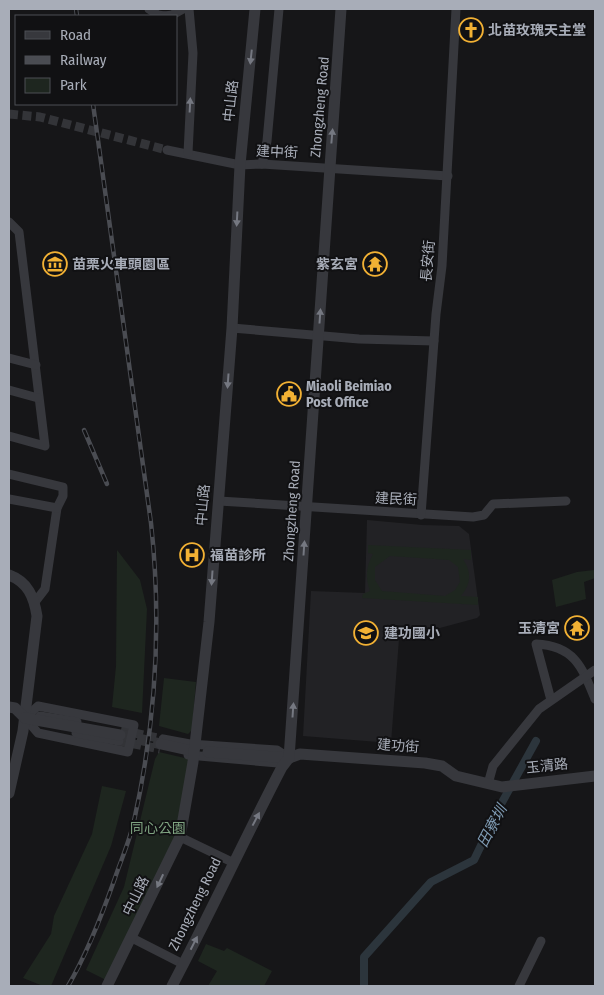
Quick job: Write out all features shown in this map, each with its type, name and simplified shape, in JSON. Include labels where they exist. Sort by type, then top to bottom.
[{"type":"street","points":[[172,15],[183,9]]},
{"type":"street","points":[[188,153],[193,53],[189,9]]},
{"type":"street","name":"中山路","points":[[107,986],[180,837],[209,622],[232,328],[240,165],[255,9]]},
{"type":"street","points":[[262,164],[267,141],[279,9]]},
{"type":"street","name":"Zhongzheng Road","points":[[172,986],[232,862],[282,767],[289,758],[341,9]]},
{"type":"street","name":"長安街","points":[[421,514],[434,341],[442,266],[456,9]]},
{"type":"street","name":"建中街","points":[[167,150],[240,165],[262,164],[330,170],[448,176]]},
{"type":"street","points":[[9,222],[19,232],[24,288],[36,365],[38,398],[45,446],[9,436]]},
{"type":"street","points":[[232,328],[319,336],[434,341]]},
{"type":"street","points":[[9,358],[36,365]]},
{"type":"street","points":[[9,390],[38,398]]},
{"type":"street","points":[[9,474],[63,487],[63,496],[56,508],[44,589],[35,602]]},
{"type":"street","points":[[9,499],[56,508]]},
{"type":"street","name":"建民街","points":[[219,501],[306,508],[473,517],[484,515],[493,504],[566,501]]},
{"type":"street","points":[[9,575],[17,578],[28,588],[35,602],[38,616],[25,718],[9,794]]},
{"type":"street","points":[[551,700],[536,644],[556,646],[575,659],[586,677],[595,699]]},
{"type":"street","points":[[488,784],[493,766],[539,709],[595,670]]},
{"type":"street","points":[[9,707],[15,708],[38,733],[128,752],[134,725],[38,706],[25,718]]},
{"type":"street","points":[[25,718],[120,736]]},
{"type":"street","points":[[161,744],[192,750],[277,750],[289,758]]},
{"type":"street","name":"建功街","points":[[208,752],[289,758],[300,754],[425,763],[442,766],[456,776],[502,787]]},
{"type":"street","name":"玉清路","points":[[502,787],[523,783],[595,776]]},
{"type":"street","points":[[180,837],[232,862]]},
{"type":"street","points":[[132,938],[183,964]]},
{"type":"street","points":[[519,986],[541,941]]},
{"type":"shaded area","name":"建功國小","points":[[367,520],[459,526],[469,534],[480,615],[477,618],[399,639],[391,743],[303,736],[311,591],[365,593]]},
{"type":"green space","points":[[368,545],[471,550],[471,560],[463,559],[468,569],[469,578],[467,587],[461,596],[478,597],[478,605],[362,598],[363,594],[370,591],[367,572],[373,554],[368,553]],"holes":[[[390,556],[449,560],[458,567],[460,582],[455,590],[445,596],[382,591],[375,580],[375,567]]]},
{"type":"green space","points":[[117,550],[140,580],[147,609],[142,713],[112,707],[116,666]]},
{"type":"green space","points":[[594,570],[595,578],[584,582],[586,599],[556,607],[552,580],[577,572]]},
{"type":"green space","points":[[164,678],[196,682],[192,730],[188,734],[159,726]]},
{"type":"green space","name":"同心公園","points":[[159,752],[189,759],[175,837],[106,980],[86,970],[124,887],[155,759]]},
{"type":"green space","points":[[102,786],[126,791],[111,846],[51,986],[43,986],[23,978],[51,934],[54,916],[92,834]]},
{"type":"green space","points":[[206,944],[224,951],[227,948],[272,971],[264,986],[208,986],[217,971],[198,961]]},
{"type":"waterway","name":"田寮圳","points":[[364,986],[364,957],[431,882],[474,860],[500,806],[536,741]]},
{"type":"tunnel","points":[[9,114],[40,117],[167,150]]},
{"type":"tunnel","points":[[121,730],[162,739]]},
{"type":"tunnel","points":[[121,735],[161,744]]},
{"type":"tunnel","points":[[119,741],[160,749]]},
{"type":"railway","points":[[76,9],[77,15]]},
{"type":"railway","points":[[68,986],[100,919],[132,828],[147,747],[155,673],[156,598],[151,523],[93,105]]},
{"type":"railway","points":[[84,430],[107,484]]},
{"type":"place","name":"北苗玫瑰天主堂","points":[[471,30]]},
{"type":"place","name":"苗栗火車頭園區","points":[[55,264]]},
{"type":"place","name":"紫玄宮","points":[[375,264]]},
{"type":"place","name":"Miaoli Beimiao Post Office","points":[[289,394]]},
{"type":"place","name":"福苗診所","points":[[192,555]]},
{"type":"place","name":"玉清宮","points":[[577,628]]},
{"type":"place","name":"建功國小","points":[[366,633]]}]
